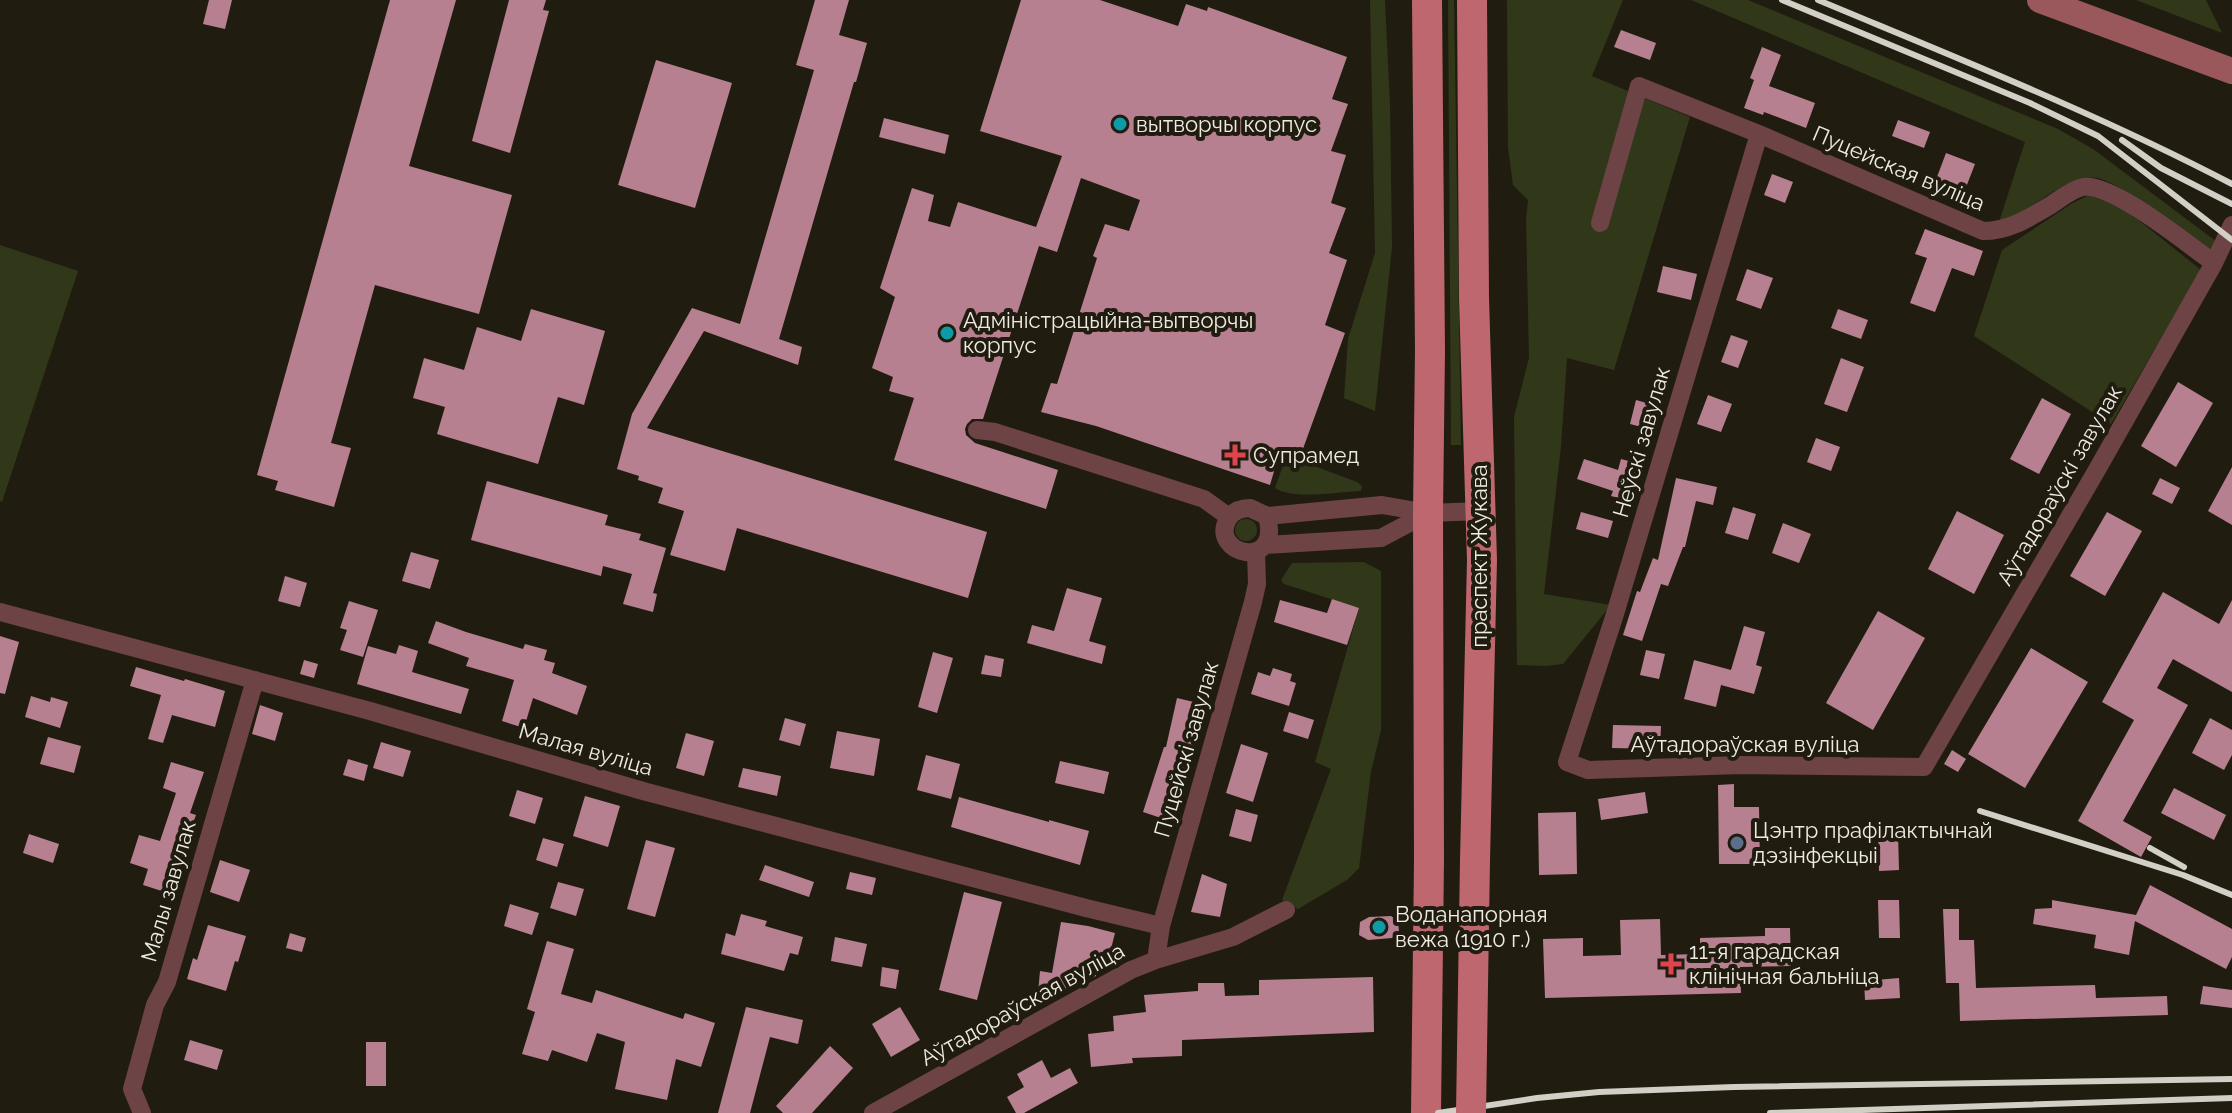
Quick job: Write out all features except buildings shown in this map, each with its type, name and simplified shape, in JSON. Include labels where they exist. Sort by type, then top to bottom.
[{"type":"main road","points":[[1426,1113],[1430,322],[1427,0]]},
{"type":"main road","name":"праспект Жукава","points":[[1471,1113],[1481,511],[1474,298],[1472,0]]},
{"type":"main road","points":[[2050,2],[2232,71]]},
{"type":"street","name":"Пуцейская вуліца","points":[[1600,223],[1639,86],[1983,231],[2014,226],[2081,187],[2098,188],[2122,199],[2214,263]]},
{"type":"street","name":"Неўскі завулак","points":[[1567,762],[1615,614],[1759,134]]},
{"type":"street","name":"Аўтадораўскі завулак","points":[[1924,767],[2214,263],[2232,225]]},
{"type":"street","points":[[977,430],[995,432],[1204,499],[1229,517]]},
{"type":"street","points":[[1428,513],[1381,538],[1261,548],[1245,553],[1234,549],[1225,534],[1229,517],[1244,508],[1267,516],[1382,505],[1428,513],[1481,511]]},
{"type":"street","points":[[1261,548],[1270,530],[1267,516]]},
{"type":"street","name":"Пуцейскі завулак","points":[[1156,960],[1161,926],[1253,602],[1261,548]]},
{"type":"street","name":"Малая вуліца","points":[[0,612],[370,711],[643,791],[1161,926]]},
{"type":"street","name":"Малы завулак","points":[[142,1113],[132,1089],[155,1005],[167,982],[255,680]]},
{"type":"street","name":"Аўтадораўская вуліца","points":[[1567,762],[1588,770],[1741,765],[1924,767]]},
{"type":"street","name":"Аўтадораўская вуліца","points":[[873,1113],[1131,970],[1233,937],[1286,910]]},
{"type":"green space","points":[[1370,0],[1385,0],[1392,247],[1375,411],[1344,398],[1348,339],[1375,253]]},
{"type":"green space","points":[[1448,0],[1454,0],[1461,445],[1451,445]]},
{"type":"green space","points":[[1507,0],[1623,0],[1592,76],[1690,117],[1614,370],[1567,358],[1561,447],[1544,594],[1611,605],[1563,664],[1546,666],[1517,665],[1514,417],[1529,358],[1528,200],[1513,185],[1508,147]]},
{"type":"green space","points":[[1691,0],[1748,0],[2058,129],[2093,149],[2217,242],[2211,253],[2138,199],[2108,182],[2093,178],[2067,184],[1998,225],[2025,142]]},
{"type":"green space","points":[[2136,0],[2206,0],[2222,33]]},
{"type":"green space","points":[[2089,195],[2121,206],[2201,270],[2111,424],[1974,336],[2002,250]]},
{"type":"green space","points":[[0,245],[78,271],[2,502],[0,501]]},
{"type":"green space","points":[[1285,460],[1299,465],[1301,461],[1357,482],[1362,486],[1361,491],[1329,494],[1283,492],[1275,488]]},
{"type":"green space","points":[[1246,519],[1254,522],[1257,530],[1254,538],[1246,541],[1238,538],[1235,530],[1238,522]]},
{"type":"green space","points":[[1364,562],[1381,571],[1381,730],[1371,772],[1359,868],[1347,880],[1298,909],[1282,900],[1331,769],[1315,762],[1359,608],[1284,584],[1281,580],[1292,563]]},
{"type":"railway","points":[[1782,0],[2030,103],[2098,136],[2232,240]]},
{"type":"railway","points":[[1818,0],[2079,110],[2232,184]]},
{"type":"railway","points":[[2122,140],[2161,168],[2232,204]]},
{"type":"railway","points":[[1980,811],[2183,875],[2232,895]]},
{"type":"railway","points":[[2150,848],[2184,867]]},
{"type":"railway","points":[[1438,1113],[1599,1092],[2232,1079]]},
{"type":"railway","points":[[1770,1113],[2232,1098]]},
{"type":"place","name":"вытворчы корпус","points":[[1120,124]]},
{"type":"place","name":"Адміністрацыйна-вытворчы корпус","points":[[947,333]]},
{"type":"place","name":"Супрамед","points":[[1235,455]]},
{"type":"place","name":"Цэнтр прафілактычнай дэзінфекцыі","points":[[1737,843]]},
{"type":"place","name":"Воданапорная вежа (1910 г.)","points":[[1379,927]]},
{"type":"place","name":"11-я гарадская клінічная бальніца","points":[[1671,964]]}]
